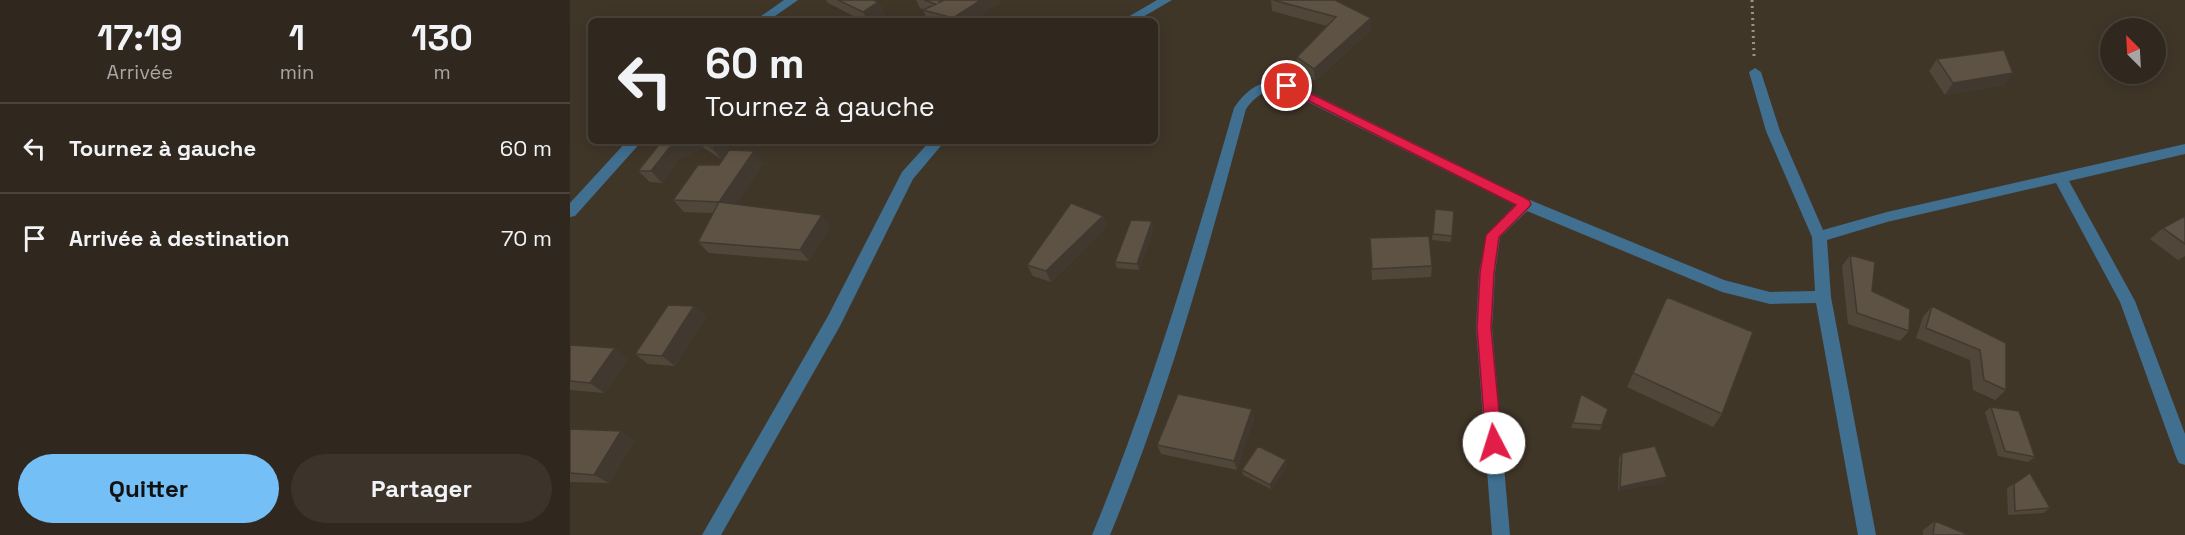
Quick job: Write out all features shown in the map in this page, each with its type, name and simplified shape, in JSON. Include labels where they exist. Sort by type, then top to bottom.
[{"type":"street","points":[[765,18],[792,0]]},
{"type":"street","points":[[1133,18],[1166,0]]},
{"type":"street","points":[[1755,72],[1773,131],[1819,237],[1823,297],[1867,535]]},
{"type":"street","points":[[1101,535],[1130,470],[1160,381],[1240,108],[1247,96],[1260,87],[1274,83],[1287,86],[1525,204],[1722,286],[1770,298],[1823,297]]},
{"type":"street","points":[[570,212],[632,144]]},
{"type":"street","points":[[711,535],[834,321],[907,176],[935,144]]},
{"type":"street","points":[[1819,237],[1887,217],[2185,149]]},
{"type":"street","points":[[2061,179],[2127,301],[2185,457]]},
{"type":"street","points":[[1501,535],[1484,328],[1487,273],[1493,235],[1525,204]]},
{"type":"path","points":[[1752,0],[1755,72]]},
{"type":"building","points":[[838,0],[874,0],[878,2],[863,12]]},
{"type":"building","points":[[924,0],[942,0],[938,3],[944,0],[981,0],[953,18],[923,10],[936,4]]},
{"type":"building","points":[[1273,0],[1335,0],[1371,18],[1314,69],[1297,57],[1336,17]]},
{"type":"building","points":[[2004,50],[2013,73],[1953,83],[1937,59]]},
{"type":"building","points":[[660,144],[678,144],[669,148],[651,171],[638,171]]},
{"type":"building","points":[[706,144],[717,144],[712,148]]},
{"type":"building","points":[[729,150],[754,151],[719,202],[673,200],[698,165],[719,165]]},
{"type":"building","points":[[719,202],[822,215],[800,250],[698,242]]},
{"type":"building","points":[[1071,203],[1103,216],[1046,271],[1027,265]]},
{"type":"building","points":[[1435,209],[1454,211],[1452,236],[1433,234]]},
{"type":"building","points":[[2185,216],[2185,244],[2163,228]]},
{"type":"building","points":[[1131,220],[1152,221],[1137,264],[1115,262]]},
{"type":"building","points":[[1429,236],[1432,266],[1372,269],[1370,238]]},
{"type":"building","points":[[1850,255],[1875,262],[1872,291],[1910,309],[1909,331],[1857,313]]},
{"type":"building","points":[[1667,297],[1753,332],[1722,414],[1633,373]]},
{"type":"building","points":[[668,305],[694,306],[662,356],[635,354]]},
{"type":"building","points":[[1932,306],[2006,343],[2006,390],[1984,380],[1980,350],[1926,328]]},
{"type":"building","points":[[570,345],[615,348],[590,383],[570,381]]},
{"type":"building","points":[[1178,394],[1252,409],[1234,461],[1157,445]]},
{"type":"building","points":[[1581,394],[1608,409],[1602,425],[1573,423]]},
{"type":"building","points":[[1991,407],[2019,411],[2035,457],[2005,451]]},
{"type":"building","points":[[570,429],[621,431],[594,475],[570,473]]},
{"type":"building","points":[[1258,446],[1286,460],[1270,485],[1242,470]]},
{"type":"building","points":[[1655,446],[1667,477],[1620,487],[1622,453]]},
{"type":"building","points":[[2030,473],[2050,508],[2015,511],[2014,484]]},
{"type":"building","points":[[1935,521],[1969,535],[1933,535]]},
{"type":"route","points":[[1287,86],[1525,204],[1493,235],[1487,273],[1484,328],[1494,443]]}]
